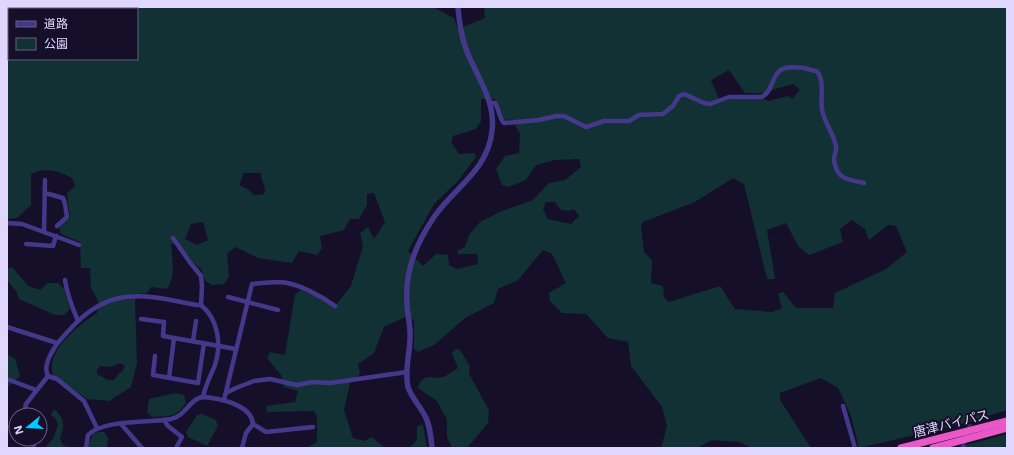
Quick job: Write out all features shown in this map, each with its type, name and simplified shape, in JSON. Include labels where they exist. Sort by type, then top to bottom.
[{"type":"highway","name":"唐津バイパス","points":[[901,448],[1007,421]]},
{"type":"highway","name":"唐津バイパス","points":[[933,448],[1007,428]]},
{"type":"street","points":[[432,448],[430,431],[425,416],[409,389],[407,372],[411,355],[407,290],[409,270],[413,256],[441,208],[482,163],[490,146],[493,130],[491,103],[466,48],[458,18],[458,7]]},
{"type":"street","points":[[491,103],[495,103],[504,123],[564,116],[586,127],[604,121],[629,121],[639,115],[663,114],[672,106],[679,96],[684,94],[704,103],[710,104],[729,97],[762,97],[770,91],[776,76],[782,70],[786,68],[807,68],[817,71],[822,84],[822,110],[826,124],[834,137],[836,149],[834,160],[838,172],[843,178],[864,183]]},
{"type":"street","points":[[44,232],[45,180]]},
{"type":"street","points":[[45,193],[63,198],[66,204],[67,217],[57,226]]},
{"type":"street","points":[[7,223],[22,224],[79,245]]},
{"type":"street","points":[[26,244],[53,246],[56,236]]},
{"type":"street","points":[[173,238],[201,276],[201,305],[211,316],[218,335],[215,364],[203,397]]},
{"type":"street","points":[[65,280],[70,303],[78,321]]},
{"type":"street","points":[[224,400],[252,284],[282,282],[326,299],[335,306]]},
{"type":"street","points":[[48,376],[46,368],[50,356],[57,344],[78,321],[104,302],[117,298],[150,296],[201,305]]},
{"type":"street","points":[[228,298],[278,310]]},
{"type":"street","points":[[141,319],[164,322],[163,336],[236,349]]},
{"type":"street","points":[[193,341],[196,321]]},
{"type":"street","points":[[7,327],[57,344]]},
{"type":"street","points":[[169,378],[174,338]]},
{"type":"street","points":[[154,356],[153,375],[198,383],[204,343]]},
{"type":"street","points":[[226,393],[254,381],[270,379],[297,384],[313,382],[330,383],[407,372]]},
{"type":"street","points":[[25,407],[36,390],[48,376]]},
{"type":"street","points":[[48,376],[57,379],[84,401],[97,428]]},
{"type":"street","points":[[7,379],[36,390]]},
{"type":"street","points":[[86,448],[88,435],[97,428],[134,422],[177,418],[198,398],[203,397],[224,400],[238,406],[244,410],[252,420],[253,424],[266,432],[313,428]]},
{"type":"street","points":[[843,406],[855,448]]},
{"type":"street","points":[[164,420],[168,426],[182,437],[176,448]]},
{"type":"street","points":[[121,424],[142,448]]},
{"type":"street","points":[[242,448],[246,433],[253,424]]},
{"type":"green space","points":[[7,7],[430,7],[454,18],[458,29],[485,18],[484,7],[1007,7],[1007,410],[966,423],[859,448],[851,416],[838,388],[821,378],[780,393],[780,400],[811,448],[752,448],[739,442],[712,440],[697,448],[661,448],[667,426],[662,407],[631,366],[628,342],[608,338],[586,314],[562,313],[550,301],[549,293],[566,283],[552,254],[543,250],[518,280],[498,289],[494,303],[465,318],[434,345],[418,352],[414,349],[414,320],[405,317],[384,327],[374,353],[358,364],[360,374],[350,383],[344,410],[353,438],[364,441],[372,437],[385,448],[306,448],[317,442],[317,416],[314,411],[267,412],[266,406],[295,402],[298,391],[284,387],[281,375],[267,358],[270,352],[285,355],[295,294],[301,290],[336,305],[351,286],[363,246],[360,233],[368,227],[374,239],[385,222],[374,193],[367,194],[367,205],[359,219],[350,219],[344,230],[320,236],[322,248],[317,255],[299,251],[292,263],[258,258],[236,247],[227,253],[229,277],[224,284],[212,285],[205,281],[201,269],[192,261],[178,243],[171,244],[173,261],[172,279],[167,289],[151,287],[147,293],[139,294],[135,300],[137,363],[131,387],[109,401],[87,399],[53,375],[52,366],[54,357],[59,348],[73,331],[97,313],[99,303],[91,288],[90,268],[81,268],[80,242],[61,234],[59,227],[70,218],[67,193],[75,186],[72,178],[62,173],[46,170],[31,174],[31,205],[17,218],[7,219]],"holes":[[[729,70],[745,93],[768,94],[772,90],[793,84],[800,90],[792,99],[788,96],[769,101],[758,98],[745,98],[731,99],[720,102],[711,80]],[[481,99],[495,99],[501,119],[512,120],[520,134],[519,153],[505,156],[496,169],[502,185],[508,187],[526,180],[536,165],[555,160],[579,159],[581,167],[565,180],[549,183],[533,200],[502,211],[480,222],[469,235],[465,247],[457,251],[458,254],[477,254],[478,264],[457,269],[449,265],[448,255],[436,254],[423,266],[408,251],[434,204],[458,181],[476,157],[474,153],[459,154],[451,142],[453,136],[476,129],[481,121]],[[244,173],[260,173],[265,189],[264,194],[254,195],[249,190],[239,185]],[[733,178],[744,184],[767,279],[775,279],[767,230],[786,223],[798,246],[809,255],[843,242],[840,229],[852,220],[865,229],[869,240],[888,225],[896,226],[907,252],[886,269],[835,293],[833,308],[796,308],[783,292],[778,294],[782,308],[772,312],[735,309],[720,286],[669,302],[664,297],[663,286],[651,283],[652,260],[644,252],[641,227],[643,222],[695,202]],[[546,202],[555,202],[561,210],[569,211],[574,209],[579,216],[571,224],[548,219],[543,209]],[[203,222],[208,240],[197,245],[185,239],[191,224]],[[120,363],[125,366],[122,372],[119,373],[114,380],[108,380],[97,374],[97,370],[100,366],[111,367]]]},
{"type":"green space","points":[[12,267],[28,286],[40,290],[48,283],[58,283],[64,289],[70,309],[64,315],[55,315],[19,299],[16,291],[7,280],[7,269]]},
{"type":"green space","points":[[456,349],[460,350],[470,366],[469,374],[489,410],[488,423],[467,448],[452,448],[447,437],[447,420],[437,401],[418,388],[420,383],[425,378],[443,377],[458,368],[452,353]]},
{"type":"green space","points":[[7,354],[15,359],[20,376],[7,388]]},
{"type":"green space","points":[[175,393],[184,395],[186,403],[175,414],[152,417],[147,412],[149,399]]},
{"type":"green space","points":[[54,409],[62,419],[63,429],[60,438],[63,445],[72,448],[46,448],[53,439],[58,425],[56,419],[51,415]]},
{"type":"green space","points":[[202,414],[216,420],[218,426],[207,446],[188,437],[186,432],[197,415]]},
{"type":"green space","points":[[423,425],[427,448],[409,448],[417,440],[417,426]]},
{"type":"green space","points":[[104,432],[108,438],[107,448],[89,448],[89,443],[93,434]]},
{"type":"green space","points":[[1007,434],[1007,447],[955,448]]},
{"type":"tunnel","points":[[963,447],[970,423]]}]
